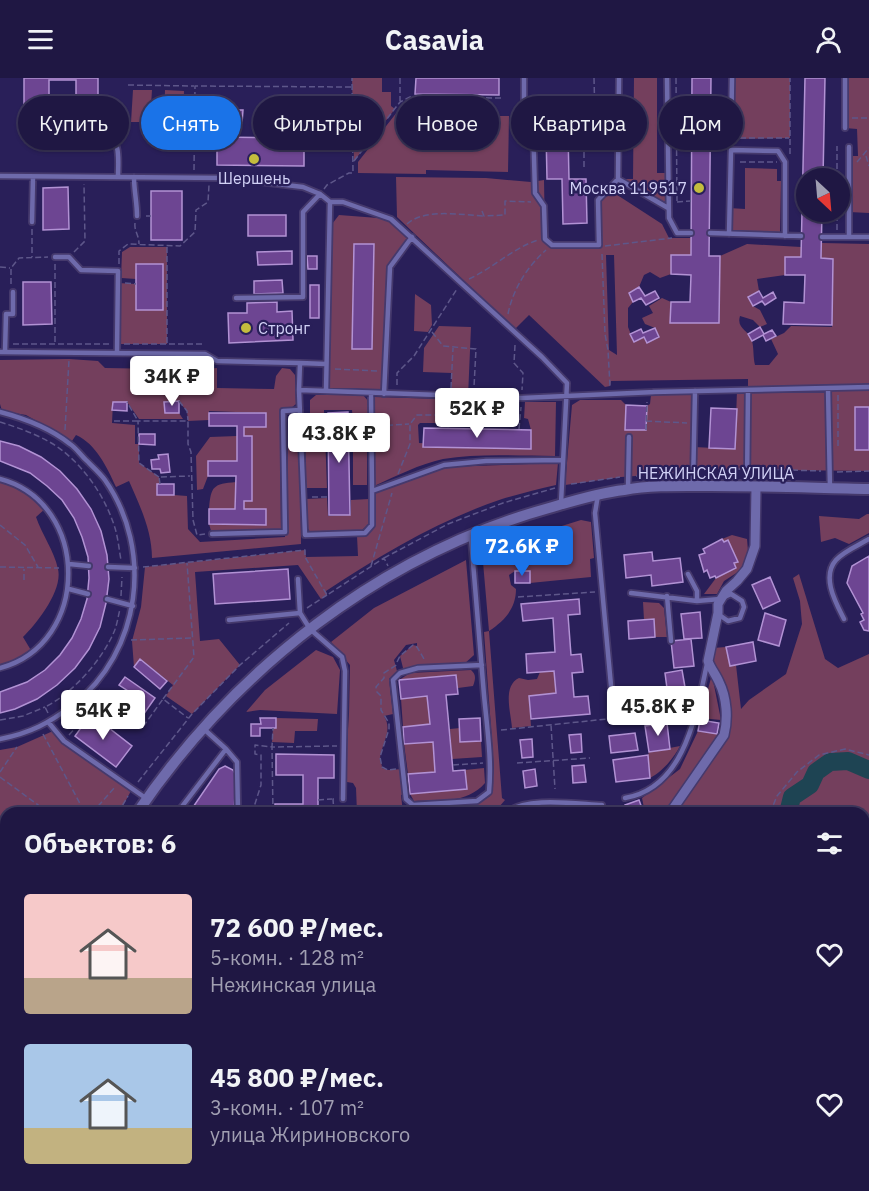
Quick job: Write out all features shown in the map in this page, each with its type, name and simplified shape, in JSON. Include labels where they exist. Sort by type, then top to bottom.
[{"type":"street","name":"НЕЖИНСКАЯ УЛИЦА","points":[[141,807],[176,758],[258,671],[360,593],[420,558],[470,535],[522,515],[628,489],[751,486],[869,489]]},
{"type":"street","points":[[674,807],[724,735],[727,723],[721,685],[708,661],[720,599],[747,569],[755,546],[751,486]]},
{"type":"lane","points":[[524,78],[524,96]]},
{"type":"lane","points":[[618,78],[618,96]]},
{"type":"lane","points":[[667,78],[669,218],[677,233],[691,233]]},
{"type":"lane","points":[[732,78],[732,96]]},
{"type":"lane","points":[[845,78],[845,128]]},
{"type":"lane","points":[[848,168],[849,147]]},
{"type":"lane","points":[[118,150],[118,177]]},
{"type":"lane","points":[[533,150],[534,193],[544,206],[545,239],[552,244],[598,245],[598,200],[618,179],[619,150]]},
{"type":"lane","points":[[729,234],[730,150],[778,152],[785,162],[785,236]]},
{"type":"lane","points":[[0,176],[193,177],[303,187],[330,202],[343,202],[391,219],[567,383],[561,504]]},
{"type":"lane","points":[[32,222],[33,177]]},
{"type":"lane","points":[[134,177],[137,216]]},
{"type":"lane","points":[[618,179],[668,208]]},
{"type":"lane","points":[[236,298],[303,297],[303,212],[320,195]]},
{"type":"lane","points":[[326,391],[330,202]]},
{"type":"lane","points":[[849,222],[849,237]]},
{"type":"lane","points":[[710,233],[801,236]]},
{"type":"lane","points":[[384,394],[390,267],[412,237]]},
{"type":"lane","points":[[822,237],[869,237]]},
{"type":"lane","points":[[55,257],[69,256],[81,270],[118,271],[117,353]]},
{"type":"lane","points":[[12,292],[13,314],[6,314],[5,344],[2,352],[205,354],[217,361],[300,363],[326,366]]},
{"type":"lane","points":[[300,363],[300,425],[305,535],[365,533],[372,525],[371,394]]},
{"type":"lane","points":[[299,390],[450,398],[522,398],[611,393],[869,387]]},
{"type":"lane","points":[[828,388],[830,489]]},
{"type":"lane","points":[[748,390],[747,469],[751,486]]},
{"type":"lane","points":[[693,486],[694,391]]},
{"type":"lane","points":[[212,534],[285,532],[283,411],[300,410]]},
{"type":"lane","points":[[0,412],[23,418],[70,444],[104,479],[124,517],[134,554],[135,568],[133,606],[125,635],[110,664],[93,686],[49,723],[21,735],[0,739]]},
{"type":"lane","points":[[628,489],[629,437]]},
{"type":"lane","points":[[372,491],[444,465],[486,461],[562,460]]},
{"type":"lane","points":[[0,479],[8,481],[34,497],[46,508],[61,532],[69,566],[69,589],[57,623],[44,640],[21,660],[0,668]]},
{"type":"lane","points":[[598,495],[595,513],[614,718]]},
{"type":"lane","points":[[470,535],[482,665],[490,762],[489,792],[477,801],[412,805],[406,799],[393,680],[400,673],[418,668],[482,665]]},
{"type":"lane","points":[[844,619],[831,595],[831,572],[835,560],[869,539]]},
{"type":"lane","points":[[69,566],[89,566]]},
{"type":"lane","points":[[108,567],[135,568]]},
{"type":"lane","points":[[688,574],[697,591],[697,601]]},
{"type":"lane","points":[[298,579],[300,613],[310,629],[342,657],[345,671],[343,799]]},
{"type":"lane","points":[[69,589],[88,594]]},
{"type":"lane","points":[[631,593],[697,601],[720,599],[731,594],[738,596],[742,601],[743,613],[734,621],[728,621],[718,613]]},
{"type":"lane","points":[[667,596],[671,641]]},
{"type":"lane","points":[[107,599],[133,606]]},
{"type":"lane","points":[[229,620],[300,613]]},
{"type":"lane","points":[[625,798],[640,796],[668,774],[685,747],[694,724],[708,661]]},
{"type":"lane","points":[[49,723],[64,741],[147,799]]},
{"type":"lane","points":[[203,728],[226,748],[237,762],[238,807]]},
{"type":"lane","points":[[182,807],[226,748]]},
{"type":"lane","points":[[516,807],[533,803],[602,805],[602,807]]},
{"type":"path","points":[[320,195],[327,185],[353,172],[352,78]]},
{"type":"path","points":[[399,78],[400,96]]},
{"type":"path","points":[[594,78],[594,96]]},
{"type":"path","points":[[730,162],[790,162],[790,78]]},
{"type":"path","points":[[128,85],[352,87]]},
{"type":"path","points":[[193,177],[195,86]]},
{"type":"path","points":[[354,161],[396,107]]},
{"type":"path","points":[[845,118],[869,118]]},
{"type":"path","points":[[743,139],[790,138]]},
{"type":"path","points":[[837,146],[837,168]]},
{"type":"path","points":[[848,168],[860,160],[869,148]]},
{"type":"path","points":[[584,150],[584,167]]},
{"type":"path","points":[[865,154],[869,166]]},
{"type":"path","points":[[69,256],[86,241],[84,178]]},
{"type":"path","points":[[118,271],[119,251],[128,244],[180,246],[195,232],[196,210],[208,202],[210,178]]},
{"type":"path","points":[[402,228],[411,220],[429,215],[505,215],[505,201],[537,201]]},
{"type":"path","points":[[677,202],[691,201]]},
{"type":"path","points":[[482,211],[484,216]]},
{"type":"path","points":[[139,244],[139,237],[134,230],[135,219],[137,216],[151,216]]},
{"type":"path","points":[[32,222],[32,257]]},
{"type":"path","points":[[837,222],[837,237]]},
{"type":"path","points":[[396,394],[397,373],[414,356],[461,282],[484,272],[526,245],[545,238]]},
{"type":"path","points":[[611,393],[605,334],[601,246],[680,238]]},
{"type":"path","points":[[167,245],[167,344]]},
{"type":"path","points":[[505,325],[511,298],[531,263],[546,250]]},
{"type":"path","points":[[12,292],[11,267],[19,258],[55,257],[55,344]]},
{"type":"path","points":[[0,267],[11,267]]},
{"type":"path","points":[[118,283],[136,284]]},
{"type":"path","points":[[431,331],[443,346],[476,349],[474,397]]},
{"type":"path","points":[[516,335],[514,363],[523,373],[519,429]]},
{"type":"path","points":[[5,344],[204,344]]},
{"type":"path","points":[[449,410],[453,347]]},
{"type":"path","points":[[62,439],[66,428],[70,353]]},
{"type":"path","points":[[326,366],[397,373]]},
{"type":"path","points":[[838,388],[838,448]]},
{"type":"path","points":[[646,430],[651,392]]},
{"type":"path","points":[[179,401],[187,411],[193,520],[197,534],[212,534]]},
{"type":"path","points":[[127,402],[138,421],[139,463],[159,477],[192,476]]},
{"type":"path","points":[[448,415],[448,428]]},
{"type":"path","points":[[114,421],[188,421]]},
{"type":"path","points":[[646,421],[695,423]]},
{"type":"path","points":[[0,422],[25,431],[63,451],[92,481],[105,503],[115,529],[122,567],[121,603],[115,631],[80,682],[45,707],[23,716],[0,720]]},
{"type":"path","points":[[371,426],[410,424]]},
{"type":"path","points":[[300,425],[328,426]]},
{"type":"path","points":[[747,469],[869,471]]},
{"type":"path","points":[[159,477],[160,484]]},
{"type":"path","points":[[303,497],[329,497]]},
{"type":"path","points":[[0,525],[25,545],[38,567]]},
{"type":"path","points":[[135,568],[305,550],[305,557],[327,595]]},
{"type":"path","points":[[122,807],[132,789],[189,718],[240,665],[300,613],[384,558],[392,575]]},
{"type":"path","points":[[93,686],[145,724],[194,657],[187,562]]},
{"type":"path","points":[[0,567],[69,566]]},
{"type":"path","points":[[24,567],[24,580]]},
{"type":"path","points":[[518,597],[602,592]]},
{"type":"path","points":[[125,635],[132,641],[193,638]]},
{"type":"path","points":[[400,673],[398,664],[400,656],[413,645],[417,646],[429,667]]},
{"type":"path","points":[[398,664],[384,673],[384,678],[376,687],[381,696],[381,710],[389,723],[380,757],[382,767],[388,770],[403,769]]},
{"type":"path","points":[[163,699],[189,718]]},
{"type":"path","points":[[68,735],[99,700]]},
{"type":"path","points":[[45,707],[49,715]]},
{"type":"path","points":[[501,729],[614,718]]},
{"type":"path","points":[[551,724],[555,789]]},
{"type":"path","points":[[39,727],[82,807]]},
{"type":"path","points":[[273,728],[273,807]]},
{"type":"path","points":[[254,807],[261,785],[261,755],[255,754],[255,745],[272,747],[344,746]]},
{"type":"path","points":[[0,772],[17,747]]},
{"type":"path","points":[[772,807],[777,796],[797,772],[819,754],[845,749],[869,755]]},
{"type":"path","points":[[518,763],[590,758]]},
{"type":"path","points":[[453,765],[490,762]]},
{"type":"path","points":[[0,777],[40,807]]},
{"type":"path","points":[[97,807],[121,781]]},
{"type":"path","points":[[333,799],[334,807]]},
{"type":"path","points":[[318,800],[343,799],[351,807]]},
{"type":"path","points":[[0,1056],[0,1086]]},
{"type":"shaded area","points":[[352,78],[382,78],[382,92],[391,92],[391,106],[395,109],[384,123],[384,96],[352,96]]},
{"type":"shaded area","points":[[634,78],[657,78],[657,173],[667,173],[668,208],[618,179],[633,179],[633,150],[647,150],[647,96],[634,96]]},
{"type":"shaded area","points":[[732,78],[790,78],[790,138],[743,139],[743,96],[732,96]]},
{"type":"shaded area","points":[[845,78],[869,78],[869,213],[850,212],[849,156],[858,156],[857,129],[845,128]]},
{"type":"shaded area","points":[[133,90],[152,90],[152,96],[141,96],[141,122],[131,122]]},
{"type":"shaded area","points":[[165,90],[184,91],[184,96],[165,96]]},
{"type":"shaded area","points":[[396,113],[396,150],[499,150],[499,116],[509,116],[508,172],[426,170],[426,174],[358,173],[358,162],[367,150],[384,150],[384,129]]},
{"type":"shaded area","points":[[354,150],[363,150],[354,161]]},
{"type":"shaded area","points":[[745,168],[777,169],[777,181],[781,181],[780,236],[729,234],[729,208],[745,209]]},
{"type":"shaded area","points":[[396,177],[486,178],[531,182],[544,180],[545,238],[554,244],[599,245],[598,200],[608,189],[662,224],[669,238],[691,238],[691,255],[671,255],[671,274],[660,278],[650,272],[644,275],[639,287],[629,293],[633,302],[628,308],[628,327],[634,342],[644,337],[647,343],[659,337],[655,328],[645,324],[642,318],[653,313],[649,306],[662,298],[671,302],[671,323],[717,323],[720,256],[747,244],[801,247],[801,257],[785,257],[785,275],[757,279],[759,291],[748,297],[753,306],[760,310],[767,324],[760,327],[753,320],[740,316],[741,327],[752,341],[755,365],[769,365],[778,354],[771,339],[784,333],[791,326],[832,327],[833,259],[821,258],[822,243],[869,244],[869,407],[855,407],[855,449],[869,450],[869,471],[693,469],[693,472],[621,477],[565,485],[572,405],[580,400],[621,400],[626,405],[625,430],[645,430],[647,406],[650,404],[651,395],[695,395],[694,447],[735,449],[737,390],[748,390],[748,379],[611,381],[610,386],[605,387],[529,315],[515,329],[397,217]],"holes":[[[606,255],[614,255],[617,355],[609,350]]]},
{"type":"shaded area","points":[[339,215],[391,219],[412,237],[390,267],[384,394],[326,391],[329,228]]},
{"type":"shaded area","points":[[130,247],[167,247],[167,344],[119,344],[118,283],[136,284],[136,279],[121,278],[122,252]]},
{"type":"shaded area","points":[[415,294],[431,305],[432,325],[428,332],[414,331]]},
{"type":"shaded area","points":[[439,326],[471,327],[468,397],[451,396],[452,373],[423,372],[424,348]]},
{"type":"shaded area","points":[[0,360],[98,361],[105,368],[163,369],[164,361],[204,360],[204,369],[217,368],[217,388],[274,389],[276,376],[282,368],[290,369],[295,375],[296,404],[290,409],[280,410],[281,532],[212,534],[209,524],[266,524],[266,509],[244,509],[244,501],[252,501],[252,436],[244,436],[244,427],[266,427],[266,413],[209,411],[209,420],[188,421],[187,411],[178,401],[165,413],[179,413],[183,419],[139,419],[127,402],[113,402],[112,423],[135,425],[135,444],[139,444],[139,463],[159,477],[160,484],[174,495],[187,496],[188,529],[200,542],[285,537],[289,419],[292,410],[300,410],[301,544],[152,558],[148,528],[129,481],[116,487],[95,450],[76,435],[72,441],[26,415],[2,411]]},
{"type":"shaded area","points":[[316,395],[363,395],[369,402],[369,422],[353,422],[352,410],[324,410],[324,422],[310,422],[310,400]]},
{"type":"shaded area","points":[[374,397],[441,399],[440,423],[420,423],[418,425],[419,443],[530,449],[531,430],[528,419],[524,418],[525,402],[556,402],[555,456],[484,455],[443,459],[417,467],[374,486]]},
{"type":"shaded area","points":[[452,398],[516,399],[515,418],[452,415]]},
{"type":"shaded area","points":[[305,433],[325,433],[327,488],[306,488]]},
{"type":"shaded area","points":[[353,434],[367,434],[367,485],[353,485]]},
{"type":"shaded area","points":[[237,436],[237,461],[208,461],[208,476],[203,489],[197,490],[196,456],[210,437]]},
{"type":"shaded area","points":[[558,463],[556,485],[502,499],[433,528],[326,591],[327,595],[321,599],[298,565],[195,572],[200,641],[219,639],[240,665],[192,714],[166,696],[173,685],[140,659],[134,667],[132,641],[141,607],[145,567],[305,550],[306,557],[358,556],[357,536],[367,536],[375,525],[375,492],[444,467]]},
{"type":"shaded area","points":[[0,479],[34,497],[46,508],[36,517],[54,555],[59,577],[48,606],[23,637],[32,652],[0,668]]},
{"type":"shaded area","points":[[236,482],[235,509],[209,509],[212,491],[218,485]]},
{"type":"shaded area","points":[[327,498],[328,516],[351,515],[351,500],[369,499],[369,524],[362,530],[310,532],[307,527],[306,499]]},
{"type":"shaded area","points":[[869,514],[869,533],[849,544],[835,538],[821,542],[819,516],[859,519]]},
{"type":"shaded area","points":[[581,520],[591,522],[594,558],[590,559],[591,577],[530,583],[530,571],[515,571],[509,575],[511,585],[516,589],[514,603],[504,619],[489,631],[482,551]]},
{"type":"shaded area","points":[[732,535],[747,539],[748,551],[741,570],[724,581],[717,594],[704,594],[716,578],[736,568],[734,563],[738,561],[728,541],[724,542],[722,539]]},
{"type":"shaded area","points":[[466,560],[474,655],[463,665],[418,668],[404,672],[400,656],[413,645],[417,646],[417,643],[406,645],[394,660],[397,671],[389,679],[393,714],[384,716],[387,731],[380,758],[382,768],[403,769],[405,794],[401,795],[402,807],[357,807],[356,788],[353,783],[347,782],[345,774],[350,665],[331,642],[374,608]]},
{"type":"shaded area","points":[[799,574],[825,659],[838,668],[869,654],[869,807],[678,807],[731,724],[726,684],[714,663],[713,648],[726,647],[730,666],[736,665],[741,709],[749,700],[786,674],[802,624],[800,601],[793,578]]},
{"type":"shaded area","points":[[643,602],[659,603],[664,608],[667,637],[655,637],[654,619],[644,620]]},
{"type":"shaded area","points":[[489,631],[502,798],[505,800],[499,807],[448,807],[476,805],[490,796],[494,769],[484,632]]},
{"type":"shaded area","points":[[316,650],[333,657],[340,670],[337,714],[260,710],[246,712],[265,690]]},
{"type":"shaded area","points":[[471,670],[475,676],[473,686],[458,688],[456,675],[399,680],[410,673]]},
{"type":"shaded area","points":[[554,671],[556,693],[529,696],[531,726],[512,728],[509,693],[514,682],[519,678],[537,679],[540,672]]},
{"type":"shaded area","points":[[711,678],[713,680],[721,720],[700,718]]},
{"type":"shaded area","points":[[427,696],[430,724],[403,727],[401,699]]},
{"type":"shaded area","points":[[276,718],[318,719],[317,731],[295,731],[294,743],[272,742]]},
{"type":"shaded area","points":[[460,728],[481,741],[482,757],[452,759],[450,729]]},
{"type":"shaded area","points":[[53,731],[62,743],[132,789],[122,807],[0,807],[0,750],[17,747]]},
{"type":"shaded area","points":[[698,731],[719,734],[717,741],[670,807],[644,807],[642,798],[680,769]]},
{"type":"shaded area","points":[[433,742],[435,772],[408,774],[404,744]]},
{"type":"shaded area","points":[[680,746],[667,764],[650,778],[649,752]]},
{"type":"shaded area","points":[[484,768],[485,783],[470,795],[452,800],[414,801],[410,794],[466,789],[465,770]]},
{"type":"building","points":[[24,78],[98,78],[98,96],[76,96],[76,80],[49,80],[49,96],[24,96]]},
{"type":"building","points":[[416,78],[499,78],[499,95],[415,94]]},
{"type":"building","points":[[692,78],[711,78],[711,96],[692,96]]},
{"type":"building","points":[[805,78],[825,78],[823,168],[803,168]]},
{"type":"building","points":[[241,137],[253,137],[253,150],[304,150],[304,166],[217,165],[217,150],[241,150]]},
{"type":"building","points":[[546,150],[568,150],[569,179],[586,179],[587,223],[563,224],[562,179],[547,179]]},
{"type":"building","points":[[692,150],[710,150],[709,256],[720,256],[719,323],[670,323],[671,302],[690,302],[691,275],[671,274],[671,255],[691,255]]},
{"type":"building","points":[[68,187],[69,229],[43,230],[43,188]]},
{"type":"building","points":[[151,191],[182,191],[182,240],[151,240]]},
{"type":"building","points":[[248,215],[286,215],[286,236],[248,236]]},
{"type":"building","points":[[802,222],[822,222],[821,258],[833,259],[832,325],[783,324],[784,302],[804,303],[805,275],[785,275],[785,257],[801,257]]},
{"type":"building","points":[[354,244],[374,244],[372,349],[352,349]]},
{"type":"building","points":[[292,251],[292,264],[258,265],[257,252]]},
{"type":"building","points":[[307,256],[317,256],[317,269],[308,269]]},
{"type":"building","points":[[136,264],[163,264],[163,310],[136,310]]},
{"type":"building","points":[[282,280],[283,293],[254,294],[254,281]]},
{"type":"building","points":[[23,282],[51,282],[52,324],[23,325]]},
{"type":"building","points":[[310,285],[319,285],[319,318],[310,318]]},
{"type":"building","points":[[639,287],[645,296],[655,291],[659,298],[646,305],[641,298],[633,302],[629,293]]},
{"type":"building","points":[[759,291],[763,298],[773,292],[776,298],[765,305],[762,301],[753,306],[748,297]]},
{"type":"building","points":[[277,302],[277,312],[292,311],[293,340],[229,343],[228,313],[247,313],[247,303]]},
{"type":"building","points":[[760,327],[764,334],[772,330],[776,336],[766,341],[763,335],[752,341],[748,334]]},
{"type":"building","points":[[655,328],[659,337],[647,343],[644,337],[634,342],[630,334],[641,329],[643,333]]},
{"type":"building","points":[[179,401],[179,413],[165,413],[164,402]]},
{"type":"building","points":[[113,402],[127,402],[127,411],[112,410]]},
{"type":"building","points":[[626,405],[647,406],[646,430],[625,430]]},
{"type":"building","points":[[855,407],[869,407],[869,450],[855,450]]},
{"type":"building","points":[[711,408],[737,409],[735,449],[709,448]]},
{"type":"building","points":[[348,412],[350,515],[329,515],[328,413]]},
{"type":"building","points":[[209,413],[266,413],[266,427],[244,427],[244,436],[252,436],[252,501],[244,501],[244,509],[266,509],[266,525],[209,524],[209,509],[235,509],[236,476],[208,476],[208,461],[237,461],[237,426],[209,426]]},
{"type":"building","points":[[424,428],[531,430],[531,449],[423,447]]},
{"type":"building","points":[[139,434],[155,434],[155,445],[139,444]]},
{"type":"building","points":[[0,441],[19,446],[41,457],[60,471],[77,489],[91,509],[101,531],[107,555],[109,579],[100,627],[89,649],[75,668],[37,699],[0,713],[0,692],[27,682],[45,670],[72,638],[87,599],[89,578],[88,557],[74,518],[62,500],[47,486],[30,473],[0,461]]},
{"type":"building","points":[[168,454],[170,472],[161,473],[160,469],[152,469],[151,460],[159,459],[158,455]]},
{"type":"building","points":[[157,484],[174,484],[174,495],[157,495]]},
{"type":"building","points":[[722,539],[724,542],[728,540],[738,562],[734,563],[736,568],[716,578],[715,576],[710,578],[707,570],[704,572],[699,555],[705,553],[703,549]]},
{"type":"building","points":[[652,552],[653,561],[680,558],[683,582],[652,586],[651,575],[626,578],[624,555]]},
{"type":"building","points":[[869,556],[869,631],[864,630],[860,622],[864,620],[861,614],[863,613],[847,583],[852,566]]},
{"type":"building","points":[[288,569],[290,599],[215,604],[213,574]]},
{"type":"building","points":[[515,571],[530,571],[530,583],[515,583]]},
{"type":"building","points":[[770,577],[780,601],[763,609],[752,585]]},
{"type":"building","points":[[579,599],[580,614],[568,615],[571,655],[581,654],[583,672],[572,673],[574,697],[588,696],[590,714],[531,719],[529,696],[556,693],[554,671],[527,673],[526,654],[555,652],[553,618],[523,621],[521,604]]},
{"type":"building","points":[[700,612],[702,638],[684,639],[681,614]]},
{"type":"building","points":[[765,613],[786,620],[779,646],[758,640]]},
{"type":"building","points":[[654,619],[655,637],[629,639],[628,621]]},
{"type":"building","points":[[691,639],[694,666],[674,668],[671,641]]},
{"type":"building","points":[[753,642],[756,661],[730,666],[726,647]]},
{"type":"building","points":[[140,659],[167,681],[160,689],[134,667]]},
{"type":"building","points":[[682,670],[686,693],[668,696],[665,673]]},
{"type":"building","points":[[456,675],[458,694],[446,695],[453,771],[465,770],[467,789],[410,794],[408,774],[435,772],[433,742],[404,744],[403,727],[430,724],[427,696],[401,699],[399,680]]},
{"type":"building","points":[[125,677],[155,698],[141,718],[120,702],[128,691],[119,685]]},
{"type":"building","points":[[673,696],[676,722],[655,724],[652,698]]},
{"type":"building","points":[[91,714],[132,746],[116,767],[75,736]]},
{"type":"building","points":[[260,718],[276,718],[276,728],[260,728],[260,736],[251,736],[251,724],[261,724]]},
{"type":"building","points":[[480,718],[481,741],[460,742],[459,719]]},
{"type":"building","points":[[700,720],[719,723],[717,734],[698,731]]},
{"type":"building","points":[[667,723],[670,749],[649,752],[645,726]]},
{"type":"building","points":[[635,733],[638,750],[611,753],[609,736]]},
{"type":"building","points":[[581,734],[582,752],[571,753],[569,735]]},
{"type":"building","points":[[532,739],[533,757],[522,758],[520,740]]},
{"type":"building","points":[[276,754],[334,755],[334,778],[318,778],[318,807],[275,807],[275,804],[303,804],[303,775],[276,775]]},
{"type":"building","points":[[648,755],[650,778],[616,782],[613,760]]},
{"type":"building","points":[[584,765],[586,782],[573,783],[572,766]]},
{"type":"building","points":[[225,766],[233,770],[236,775],[234,807],[193,807],[219,769]]},
{"type":"building","points":[[535,769],[537,786],[525,788],[523,771]]},
{"type":"building","points":[[639,800],[642,807],[626,807],[625,805]]},
{"type":"waterway","points":[[790,807],[792,797],[810,785],[816,772],[830,762],[848,761],[869,770]]},
{"type":"place","name":"Шершень","points":[[254,159]]},
{"type":"place","name":"Москва 119517","points":[[699,188]]},
{"type":"place","name":"Стронг","points":[[246,328]]}]
